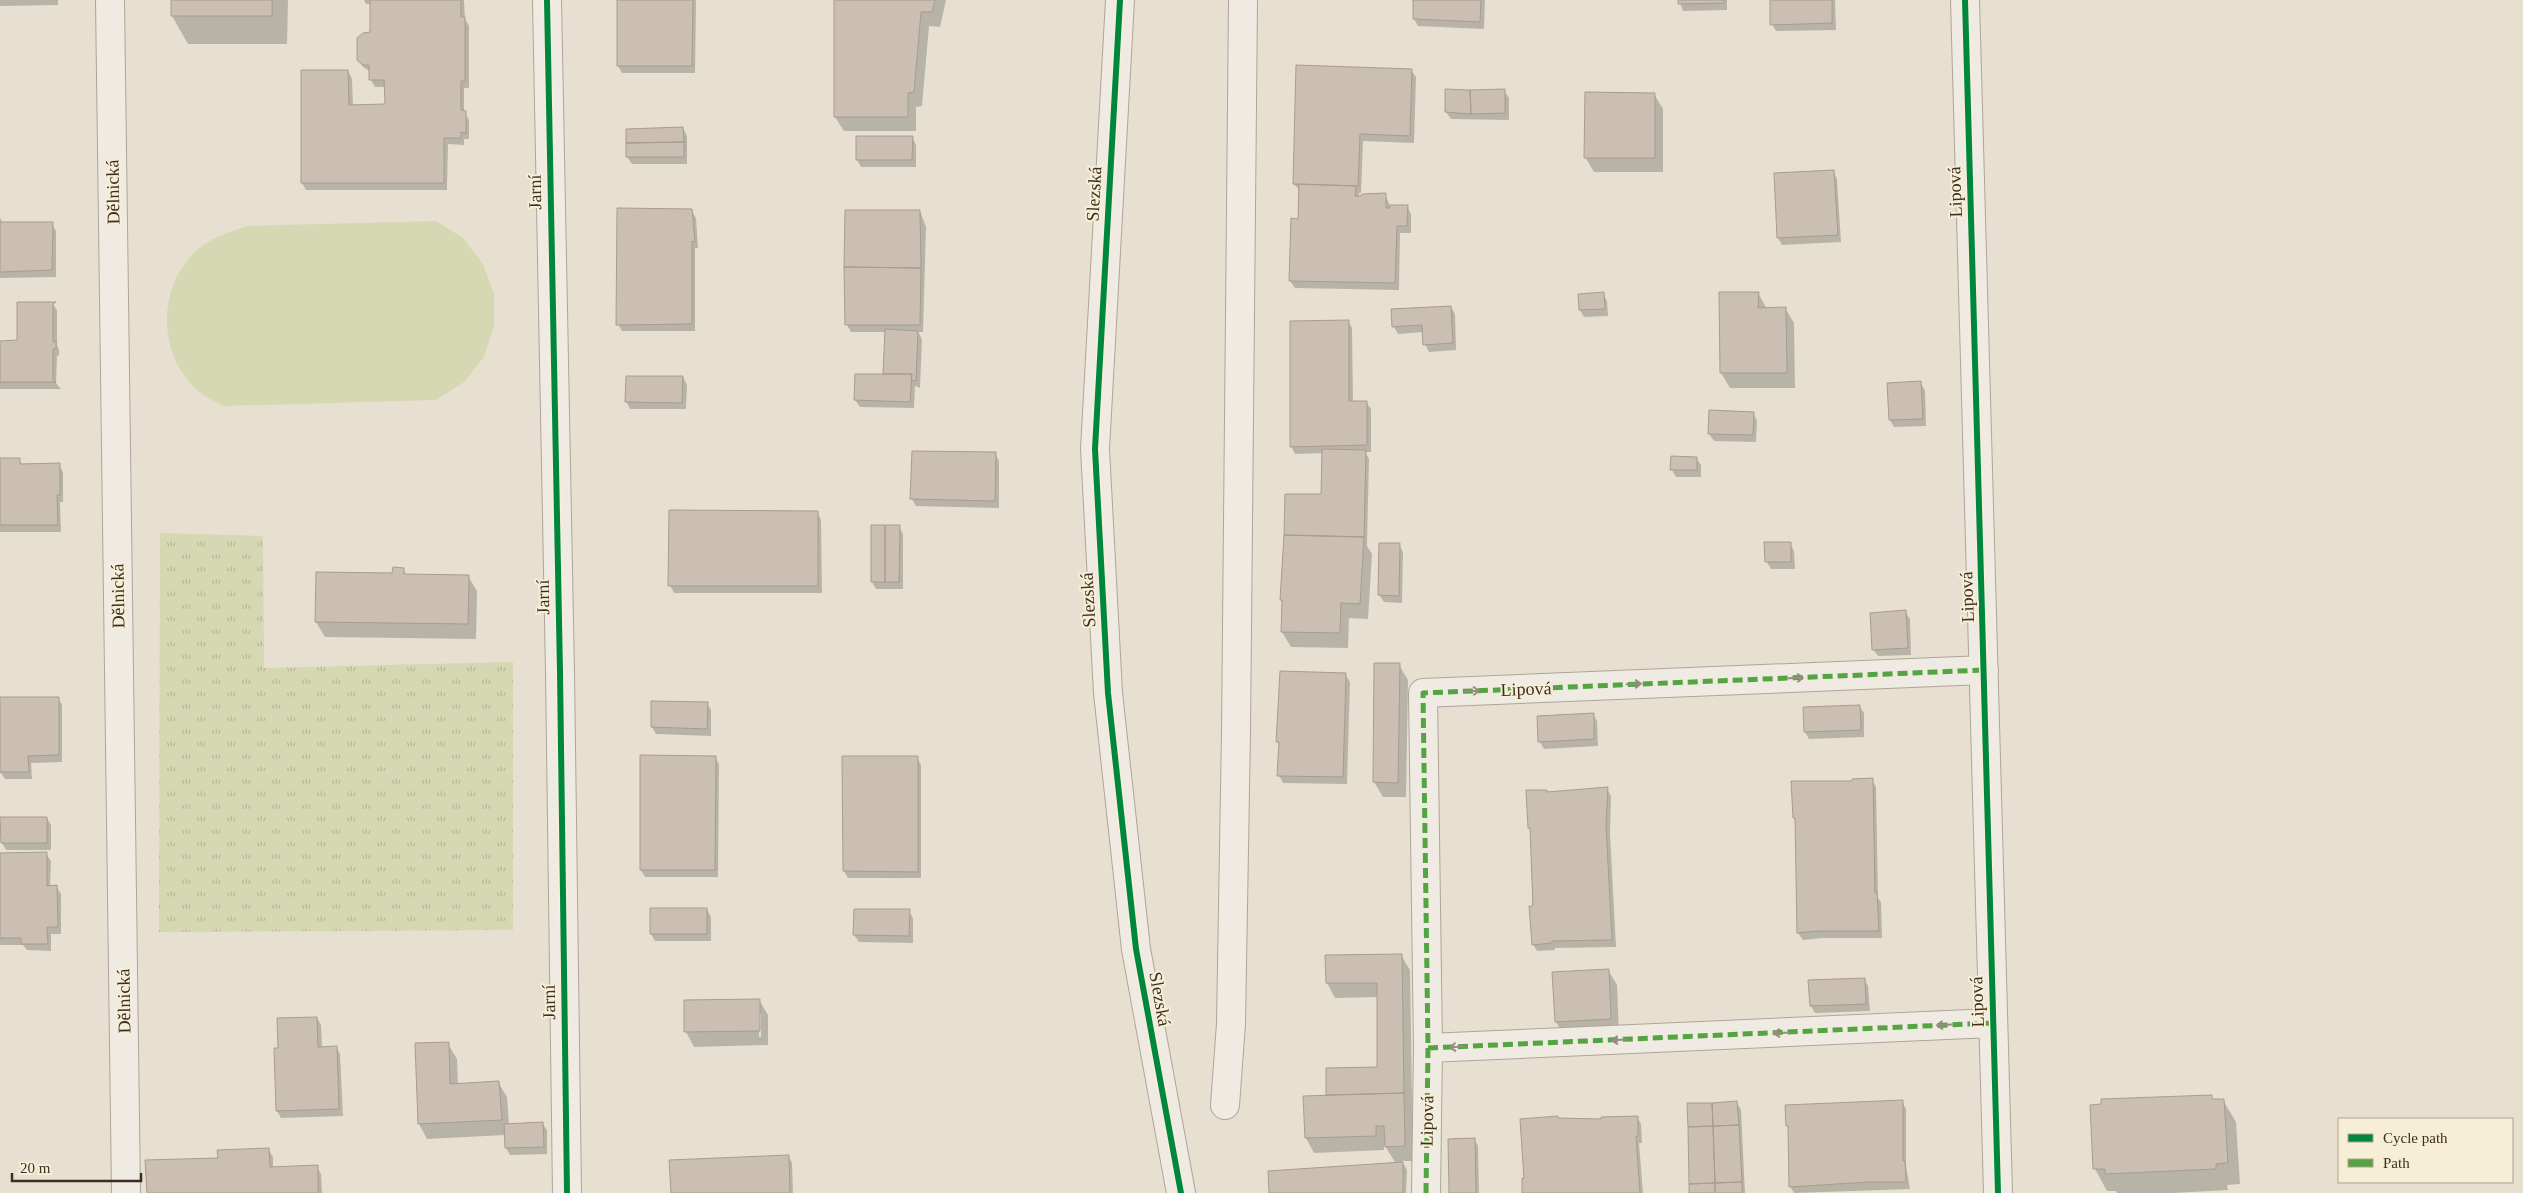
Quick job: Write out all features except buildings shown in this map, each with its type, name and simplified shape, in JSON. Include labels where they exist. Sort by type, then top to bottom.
[{"type":"street","name":"Dělnická","points":[[110,0],[126,1193]]},
{"type":"street","name":"Jarní","points":[[547,0],[560,672],[567,1193]]},
{"type":"street","name":"Slezská","points":[[1120,0],[1095,449],[1108,693],[1136,949],[1181,1193]]},
{"type":"street","points":[[1225,1105],[1231,1024],[1236,732],[1243,0]]},
{"type":"street","name":"Lipová","points":[[1965,0],[1998,1193]]},
{"type":"street","name":"Lipová","points":[[1426,1193],[1428,1048],[1423,693],[1984,670]]},
{"type":"street","name":"Lipová","points":[[1428,1048],[1992,1023]]},
{"type":"green space","points":[[436,221],[463,238],[483,264],[494,294],[494,326],[484,357],[464,382],[436,400],[223,406],[206,397],[184,376],[175,359],[169,341],[168,303],[173,285],[182,268],[194,253],[212,239],[248,226]]},
{"type":"green space","points":[[160,533],[263,536],[264,668],[513,662],[513,930],[159,932]]},
{"type":"marked path","points":[[1426,1193],[1428,1048],[1423,693],[1984,670]]},
{"type":"marked path","points":[[1428,1048],[1992,1023]]},
{"type":"cycle path","points":[[547,0],[560,672],[567,1193]]},
{"type":"cycle path","points":[[1120,0],[1095,449],[1108,693],[1136,949],[1181,1193]]},
{"type":"cycle path","points":[[1965,0],[1998,1193]]}]
